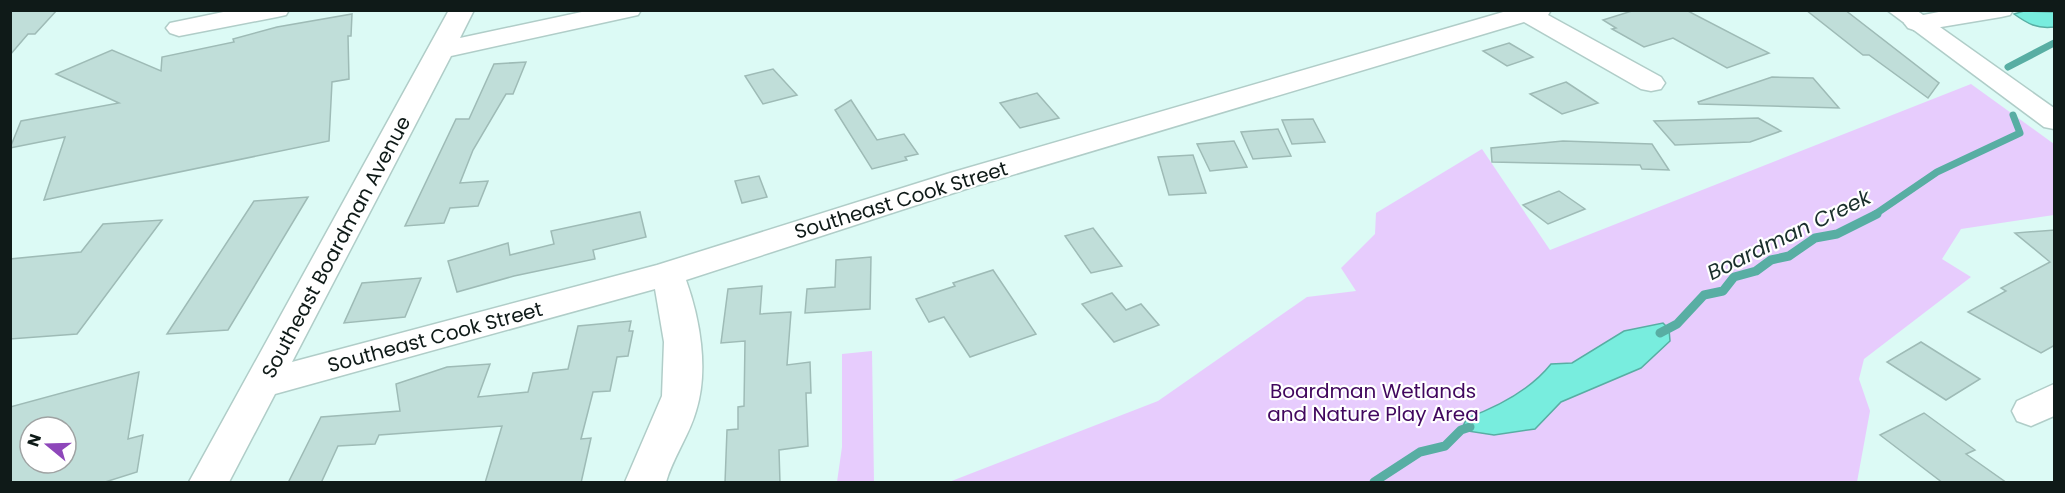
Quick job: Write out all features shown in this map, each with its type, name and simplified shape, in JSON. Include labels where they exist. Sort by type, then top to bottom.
[{"type":"street","points":[[179,28],[277,10]]},
{"type":"street","name":"Southeast Boardman Avenue","points":[[209,483],[462,10]]},
{"type":"street","points":[[442,50],[629,10]]},
{"type":"street","points":[[1908,17],[2001,10]]},
{"type":"street","points":[[1533,12],[1651,83]]},
{"type":"street","name":"Southeast Cook Street","points":[[262,384],[667,274],[973,177],[1533,12]]},
{"type":"street","points":[[1908,17],[2055,121]]},
{"type":"street","points":[[646,483],[649,465],[677,410],[683,377],[677,299],[667,274]]},
{"type":"green space","name":"Boardman Wetlands and Nature Play Area","points":[[1971,84],[2054,144],[2054,215],[1961,229],[1942,259],[1971,277],[1864,359],[1859,379],[1870,411],[1857,482],[949,482],[1158,401],[1307,297],[1356,291],[1341,268],[1375,234],[1376,213],[1482,149],[1550,250]]},
{"type":"green space","points":[[872,351],[874,482],[837,482],[842,447],[842,354]]},
{"type":"shaded area","points":[[2024,11],[2054,12],[2054,27],[2033,25],[2014,14]]},
{"type":"shaded area","points":[[1663,323],[1669,329],[1670,341],[1641,368],[1561,402],[1535,429],[1494,435],[1461,430],[1467,418],[1524,389],[1551,364],[1572,363],[1624,331]]},
{"type":"building","points":[[10,10],[57,10],[35,34],[28,34],[10,55]]},
{"type":"building","points":[[1635,10],[1686,10],[1769,53],[1727,68],[1673,38],[1644,47],[1612,29],[1616,28],[1603,20]]},
{"type":"building","points":[[1806,10],[1845,10],[1939,83],[1928,98],[1869,55],[1863,55]]},
{"type":"building","points":[[352,14],[351,36],[348,36],[349,79],[332,82],[329,141],[44,200],[65,137],[10,148],[21,121],[119,103],[56,74],[112,50],[161,71],[162,57],[234,42],[233,39],[277,27]]},
{"type":"building","points":[[1509,43],[1533,57],[1507,66],[1483,51]]},
{"type":"building","points":[[526,62],[513,94],[506,94],[473,150],[460,183],[488,181],[478,206],[450,208],[444,223],[405,226],[456,119],[469,119],[494,64]]},
{"type":"building","points":[[773,69],[797,95],[763,104],[745,76]]},
{"type":"building","points":[[1772,77],[1813,78],[1839,108],[1699,104],[1698,102]]},
{"type":"building","points":[[1566,82],[1598,103],[1562,114],[1530,94]]},
{"type":"building","points":[[1037,93],[1059,118],[1020,128],[1000,103]]},
{"type":"building","points":[[851,100],[877,140],[904,134],[918,154],[905,157],[907,160],[872,169],[835,110]]},
{"type":"building","points":[[1758,118],[1781,131],[1750,142],[1675,145],[1654,121]]},
{"type":"building","points":[[1313,119],[1325,142],[1292,144],[1282,120]]},
{"type":"building","points":[[1278,129],[1291,156],[1253,159],[1241,132]]},
{"type":"building","points":[[1234,141],[1247,167],[1210,171],[1197,144]]},
{"type":"building","points":[[1563,141],[1652,144],[1669,170],[1642,169],[1640,165],[1492,162],[1491,148]]},
{"type":"building","points":[[1193,155],[1206,193],[1169,195],[1158,157]]},
{"type":"building","points":[[759,176],[767,197],[742,203],[735,181]]},
{"type":"building","points":[[1559,191],[1585,209],[1548,224],[1523,205]]},
{"type":"building","points":[[308,197],[228,330],[167,334],[254,201]]},
{"type":"building","points":[[640,212],[646,237],[593,250],[595,259],[514,276],[457,292],[448,261],[508,243],[510,255],[554,244],[551,231]]},
{"type":"building","points":[[162,220],[77,334],[10,339],[10,259],[81,252],[103,224]]},
{"type":"building","points":[[1093,228],[1122,266],[1091,273],[1065,236]]},
{"type":"building","points":[[2055,230],[2055,345],[2041,353],[1968,312],[2006,291],[2001,288],[2050,262],[2015,233]]},
{"type":"building","points":[[871,257],[870,309],[805,313],[807,289],[835,287],[836,260]]},
{"type":"building","points":[[993,270],[1036,334],[970,357],[944,317],[929,322],[916,299],[955,286],[953,283]]},
{"type":"building","points":[[421,278],[405,317],[344,323],[362,283]]},
{"type":"building","points":[[762,286],[760,314],[791,312],[787,365],[810,362],[811,393],[806,393],[808,446],[779,450],[780,483],[725,483],[727,430],[738,429],[738,407],[744,406],[745,341],[721,343],[728,289]]},
{"type":"building","points":[[1112,293],[1126,310],[1141,304],[1159,325],[1114,342],[1082,304]]},
{"type":"building","points":[[631,321],[629,331],[633,331],[628,356],[617,357],[610,391],[593,392],[581,439],[591,438],[581,483],[485,483],[502,426],[379,435],[375,444],[338,446],[321,483],[288,483],[321,417],[400,411],[396,384],[447,367],[490,364],[478,397],[528,392],[533,373],[568,369],[578,326]]},
{"type":"building","points":[[1921,342],[1980,379],[1946,400],[1887,362]]},
{"type":"building","points":[[139,372],[128,439],[143,435],[137,472],[102,483],[10,483],[10,407]]},
{"type":"building","points":[[1924,413],[1975,450],[1966,454],[2007,483],[1943,483],[1880,435]]},
{"type":"waterway","points":[[2008,67],[2054,43]]},
{"type":"waterway","name":"Boardman Creek","points":[[1874,215],[1937,172],[2020,133],[2013,115]]},
{"type":"waterway","name":"Boardman Creek","points":[[1660,333],[1677,324],[1704,295],[1723,291],[1734,277],[1756,271],[1771,260],[1789,256],[1815,238],[1837,234],[1877,214]]},
{"type":"waterway","name":"Boardman Creek","points":[[1374,482],[1420,452],[1445,446],[1461,430],[1470,427]]}]
